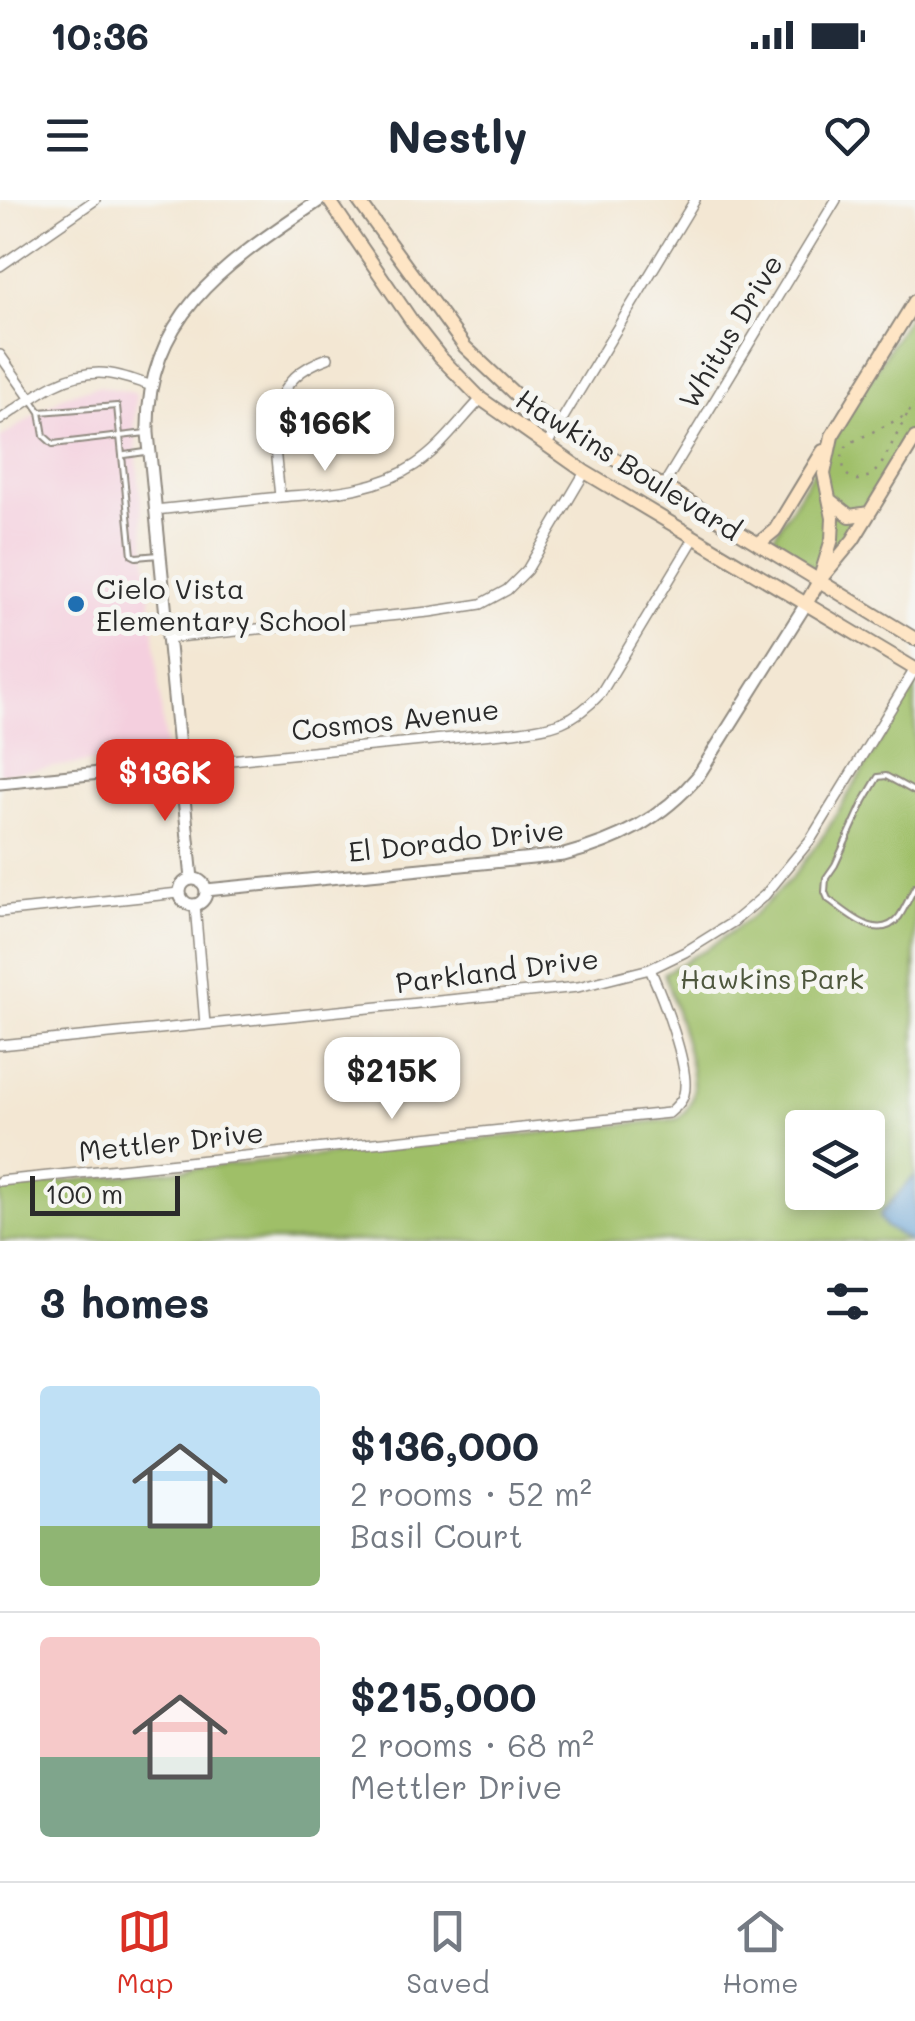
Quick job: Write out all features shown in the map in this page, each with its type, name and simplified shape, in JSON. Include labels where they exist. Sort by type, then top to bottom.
[{"type":"main road","name":"Hawkins Boulevard","points":[[329,200],[411,320],[481,399],[586,472],[915,669]]},
{"type":"main road","name":"Hawkins Boulevard","points":[[358,200],[465,347],[517,396],[558,425],[915,639]]},
{"type":"main road","points":[[758,544],[774,530],[915,301]]},
{"type":"main road","points":[[820,581],[832,539],[824,474],[832,436]]},
{"type":"main road","points":[[820,581],[853,540],[915,438]]},
{"type":"main road","points":[[829,499],[850,516],[869,513]]},
{"type":"main road","name":"El Dorado Drive","points":[[806,604],[820,581]]},
{"type":"street","points":[[0,266],[95,200]]},
{"type":"street","points":[[192,879],[148,433],[152,386],[163,350],[195,297],[232,260],[320,200]]},
{"type":"street","points":[[546,446],[695,200]]},
{"type":"street","name":"Whitus Drive","points":[[663,486],[836,200]]},
{"type":"street","points":[[0,356],[31,399]]},
{"type":"street","points":[[280,497],[274,437],[276,409],[289,382],[299,372],[308,364],[328,358]]},
{"type":"street","points":[[0,420],[73,376],[98,373],[152,386]]},
{"type":"street","points":[[155,510],[356,490],[414,466],[481,399]]},
{"type":"street","points":[[168,638],[482,604],[507,590],[526,570],[586,472]]},
{"type":"street","name":"Cosmos Avenue","points":[[0,783],[561,724],[588,707],[601,693],[695,537]]},
{"type":"street","name":"El Dorado Drive","points":[[206,890],[564,856],[633,830],[676,800],[698,776],[806,604]]},
{"type":"street","name":"Parkland Drive","points":[[0,1045],[578,988],[650,969],[733,922],[778,882],[817,830],[915,669]]},
{"type":"street","points":[[192,879],[201,882],[206,890],[203,900],[194,905],[184,903],[179,893],[182,883],[192,879]]},
{"type":"street","points":[[0,912],[179,893]]},
{"type":"street","points":[[194,905],[206,1024]]},
{"type":"street","name":"Mettler Drive","points":[[0,1181],[669,1113],[682,1098],[684,1080],[670,1021],[650,969]]},
{"type":"lane","points":[[31,399],[40,412],[44,436],[53,444],[148,433]]},
{"type":"lane","points":[[40,412],[117,406],[132,555],[136,558],[160,554]]},
{"type":"lane","points":[[123,455],[150,452]]},
{"type":"lane","points":[[915,792],[886,776],[878,777],[826,878],[825,892],[870,927],[880,928],[898,918],[915,887]]},
{"type":"path","points":[[908,415],[848,444],[842,454],[848,477],[858,480],[876,472],[915,403]]},
{"type":"shaded area","name":"Cielo Vista Elementary School","points":[[98,386],[136,396],[137,460],[165,747],[160,753],[0,774],[0,438],[65,395]]},
{"type":"green space","points":[[915,305],[915,427],[824,574],[770,542]]},
{"type":"green space","name":"Hawkins Park","points":[[915,683],[915,1241],[0,1241],[0,1188],[677,1119],[691,1100],[693,1080],[664,973],[713,945],[755,914],[791,879],[826,832]]},
{"type":"water","points":[[915,1175],[915,1241],[886,1227],[880,1218]]},
{"type":"place","name":"Cielo Vista Elementary School","points":[[76,604]]}]
